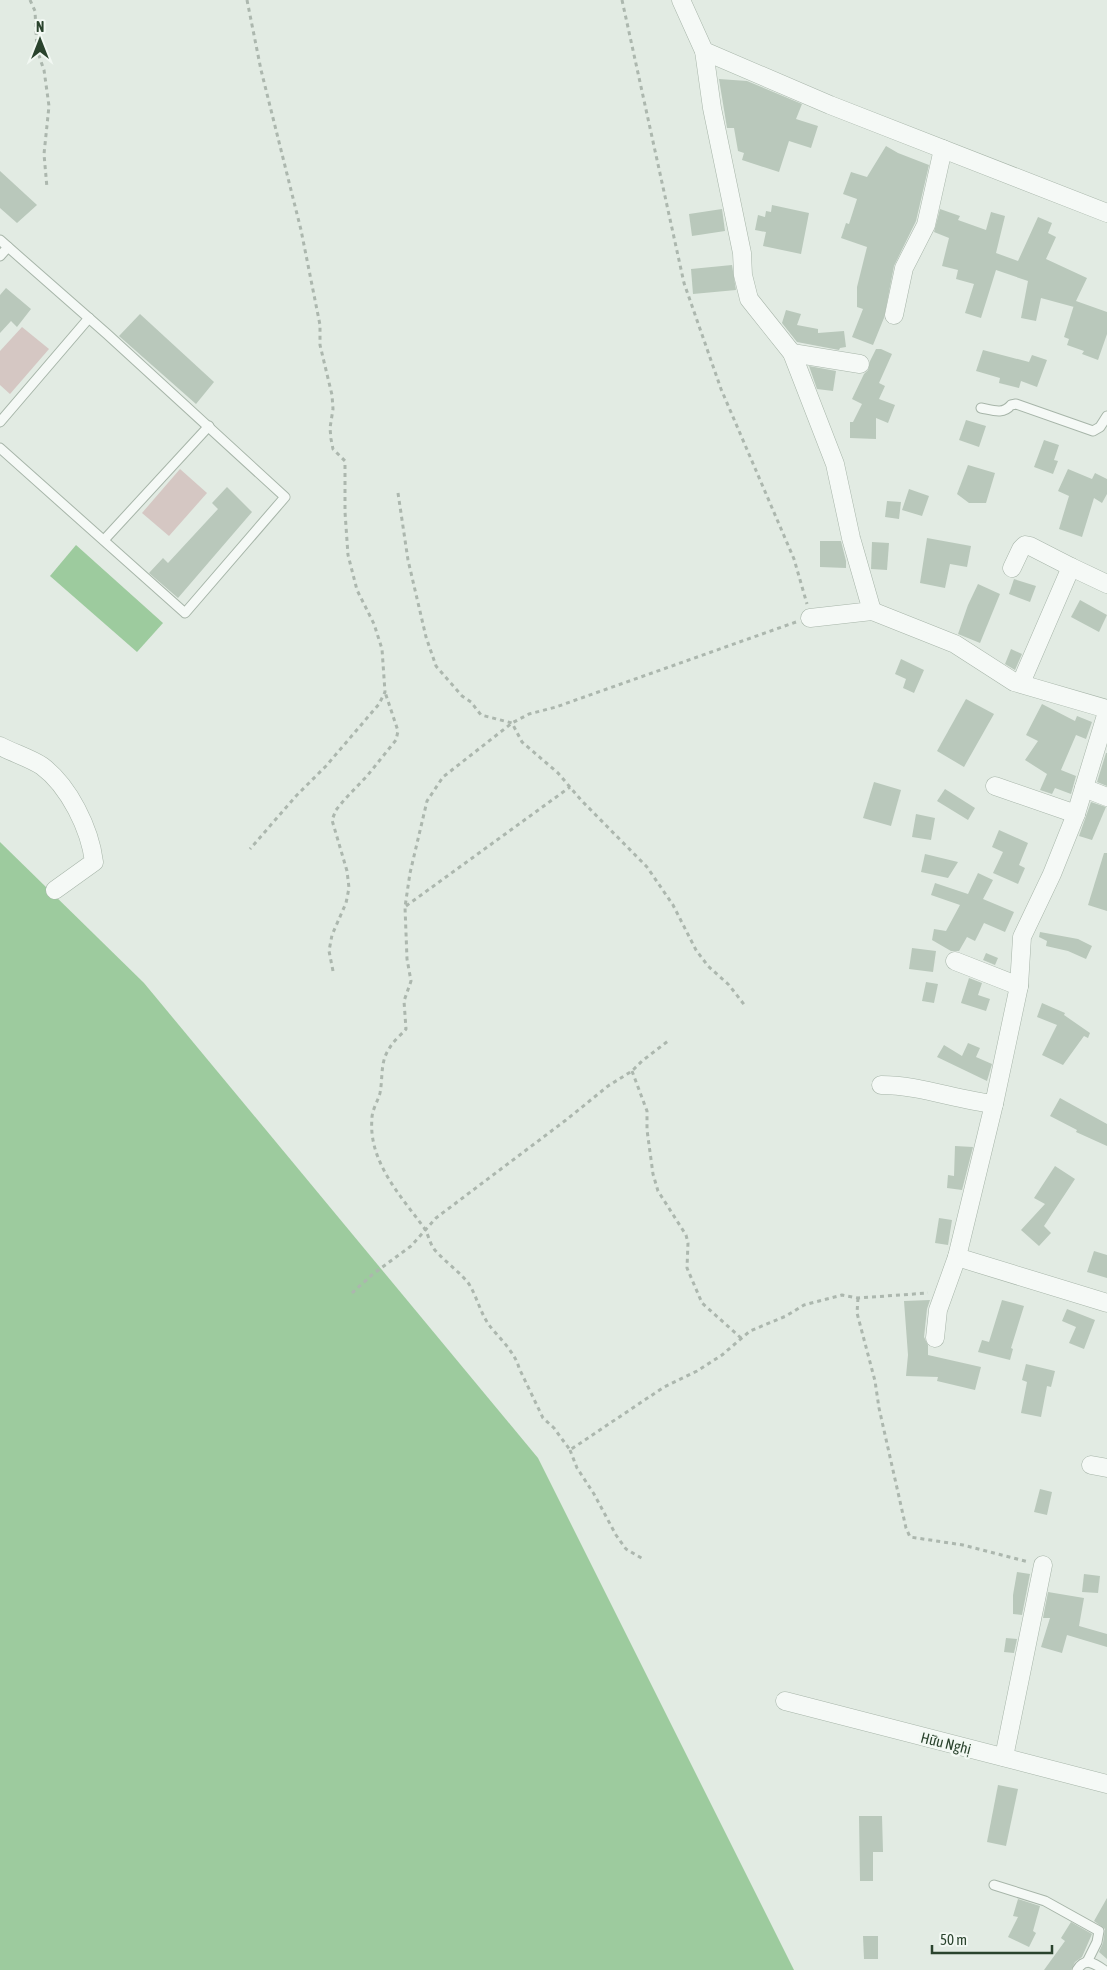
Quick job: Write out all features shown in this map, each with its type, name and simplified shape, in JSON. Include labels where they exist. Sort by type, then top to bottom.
[{"type":"street","points":[[681,0],[704,51],[712,108],[742,253],[743,275],[749,299],[792,353],[835,464],[851,538],[872,611]]},
{"type":"street","points":[[704,51],[830,105],[1107,213]]},
{"type":"street","points":[[894,315],[904,268],[926,226],[943,149]]},
{"type":"street","points":[[792,353],[860,364]]},
{"type":"street","points":[[1012,568],[1021,548],[1025,545],[1107,584]]},
{"type":"street","points":[[1021,683],[1071,567]]},
{"type":"street","points":[[810,618],[872,611],[955,644],[1014,682],[1107,711],[1076,814],[1052,874],[1022,937],[1019,986],[994,1104],[957,1257],[938,1310],[935,1338]]},
{"type":"street","points":[[0,746],[41,766],[60,783],[75,808],[92,846],[94,862],[55,890]]},
{"type":"street","points":[[995,786],[1076,814]]},
{"type":"street","points":[[1084,788],[1107,797]]},
{"type":"street","points":[[955,961],[1019,986]]},
{"type":"street","points":[[881,1085],[945,1094],[976,1102],[994,1104]]},
{"type":"street","points":[[957,1257],[1107,1303]]},
{"type":"street","points":[[1004,1757],[1043,1565]]},
{"type":"street","name":"Hữu Nghị","points":[[785,1701],[1107,1784]]},
{"type":"lane","points":[[0,240],[285,496],[185,613],[0,448]]},
{"type":"lane","points":[[0,256],[8,247]]},
{"type":"lane","points":[[0,422],[89,318]]},
{"type":"lane","points":[[981,408],[1001,412],[1016,404],[1094,431],[1100,427],[1107,416]]},
{"type":"lane","points":[[104,540],[208,426]]},
{"type":"lane","points":[[994,1885],[1045,1901],[1099,1932],[1098,1942],[1087,1962]]},
{"type":"lane","points":[[1077,1970],[1081,1964],[1087,1962],[1093,1963],[1104,1970]]},
{"type":"path","points":[[30,0],[35,11],[37,50],[44,70],[50,106],[44,154],[47,188]]},
{"type":"path","points":[[247,0],[261,70],[301,230],[320,325],[320,345],[332,395],[333,409],[330,428],[333,449],[345,461],[345,512],[348,555],[357,590],[374,624],[382,649],[385,692],[398,731],[396,740],[367,776],[340,805],[332,820],[347,871],[349,888],[346,903],[332,935],[329,951],[333,971]]},
{"type":"path","points":[[622,0],[684,283],[720,389],[794,559],[810,618],[556,707],[529,714],[512,723],[443,777],[427,801],[410,873],[405,907],[407,959],[411,981],[404,1001],[406,1029],[389,1048],[383,1062],[380,1090],[372,1116],[372,1131],[374,1149],[389,1180],[425,1229],[433,1247],[457,1270],[469,1285],[481,1312],[490,1326],[517,1359],[523,1377],[543,1418],[554,1428],[570,1450],[577,1468],[594,1494],[616,1535],[626,1549],[643,1559]]},
{"type":"path","points":[[398,493],[408,560],[426,637],[436,666],[462,696],[471,702],[482,715],[512,723],[522,742],[558,773],[621,843],[647,867],[673,905],[696,950],[746,1008]]},
{"type":"path","points":[[250,849],[296,796],[326,766],[379,704],[385,692]]},
{"type":"path","points":[[405,907],[570,787]]},
{"type":"path","points":[[352,1293],[373,1274],[411,1246],[436,1218],[481,1182],[566,1120],[608,1086],[632,1071],[668,1041]]},
{"type":"path","points":[[632,1071],[647,1111],[647,1130],[653,1174],[658,1191],[686,1235],[688,1243],[687,1268],[702,1303],[741,1338]]},
{"type":"path","points":[[570,1450],[664,1387],[697,1371],[722,1355],[750,1330],[786,1316],[804,1305],[842,1296],[858,1298],[903,1293],[944,1292]]},
{"type":"path","points":[[858,1298],[857,1313],[875,1381],[879,1408],[906,1528],[910,1537],[963,1545],[1043,1565]]},
{"type":"shaded area","points":[[22,327],[49,349],[10,394],[0,385],[0,351]]},
{"type":"shaded area","points":[[180,469],[207,493],[169,536],[142,513]]},
{"type":"shaded area","points":[[76,545],[163,623],[137,652],[50,576]]},
{"type":"shaded area","points":[[0,842],[144,983],[538,1458],[794,1970],[0,1970]]},
{"type":"building","points":[[719,79],[747,81],[802,104],[796,119],[818,126],[811,148],[789,141],[779,172],[742,160],[744,153],[738,151],[734,128],[727,128]]},
{"type":"building","points":[[886,146],[898,153],[929,165],[916,221],[894,266],[884,318],[873,345],[852,337],[863,309],[857,307],[857,287],[867,247],[841,238],[846,223],[849,224],[857,199],[843,194],[851,172],[867,177]]},
{"type":"building","points":[[0,171],[37,205],[17,223],[0,208]]},
{"type":"building","points":[[772,205],[809,213],[801,254],[763,246],[766,232],[755,230],[758,215],[765,217],[766,211],[771,212]]},
{"type":"building","points":[[722,209],[725,231],[692,236],[689,214]]},
{"type":"building","points":[[940,209],[960,216],[958,220],[986,230],[991,212],[1005,216],[996,253],[1018,261],[1038,217],[1052,223],[1048,233],[1056,237],[1046,259],[1087,278],[1076,301],[1107,312],[1107,334],[1098,360],[1082,354],[1084,351],[1067,345],[1069,339],[1064,337],[1073,307],[1041,298],[1036,321],[1021,318],[1028,281],[996,270],[981,318],[965,313],[974,284],[956,279],[958,270],[942,266],[949,238],[934,232]]},
{"type":"building","points":[[732,265],[736,290],[693,294],[691,269]]},
{"type":"building","points":[[6,288],[31,309],[17,327],[11,321],[0,333],[0,295]]},
{"type":"building","points":[[786,310],[801,314],[797,325],[818,329],[818,333],[844,331],[846,347],[839,350],[797,342],[782,323]]},
{"type":"building","points":[[140,314],[214,382],[196,404],[119,336]]},
{"type":"building","points":[[876,349],[892,354],[879,383],[885,386],[879,399],[895,405],[888,423],[876,418],[876,439],[850,438],[850,422],[853,422],[862,404],[852,399],[864,374],[868,370]]},
{"type":"building","points":[[983,350],[1029,362],[1032,355],[1047,360],[1037,387],[1021,381],[1019,388],[999,383],[1000,378],[976,371]]},
{"type":"building","points":[[809,366],[836,371],[833,391],[817,389]]},
{"type":"building","points":[[966,420],[986,426],[979,447],[959,440]]},
{"type":"building","points":[[1044,440],[1059,445],[1054,460],[1058,461],[1053,474],[1034,467]]},
{"type":"building","points":[[968,465],[995,473],[986,503],[969,503],[957,494]]},
{"type":"building","points":[[1068,469],[1092,479],[1095,473],[1107,479],[1107,494],[1102,503],[1094,498],[1082,537],[1059,529],[1069,496],[1058,491]]},
{"type":"building","points":[[227,487],[252,512],[178,598],[149,573],[163,558],[168,563],[218,509],[212,503]]},
{"type":"building","points":[[909,489],[929,496],[922,516],[902,510]]},
{"type":"building","points":[[887,501],[901,502],[899,519],[885,517]]},
{"type":"building","points":[[927,538],[971,546],[967,567],[950,564],[945,588],[920,583]]},
{"type":"building","points":[[820,541],[841,541],[846,568],[820,567]]},
{"type":"building","points":[[872,542],[889,543],[887,570],[871,569]]},
{"type":"building","points":[[1014,579],[1036,586],[1030,602],[1009,594]]},
{"type":"building","points":[[978,584],[1000,594],[980,643],[958,634]]},
{"type":"building","points":[[1080,600],[1107,615],[1099,632],[1071,617]]},
{"type":"building","points":[[1011,649],[1022,654],[1015,670],[1005,664]]},
{"type":"building","points":[[901,659],[924,670],[914,693],[903,688],[906,679],[895,674]]},
{"type":"building","points":[[966,699],[994,714],[964,767],[937,751]]},
{"type":"building","points":[[1042,704],[1075,721],[1077,716],[1092,722],[1086,739],[1076,735],[1061,770],[1076,776],[1071,794],[1055,788],[1052,794],[1040,790],[1047,774],[1025,760],[1038,741],[1026,735]]},
{"type":"building","points":[[1107,753],[1107,786],[1097,782]]},
{"type":"building","points":[[874,782],[901,790],[891,826],[863,818]]},
{"type":"building","points":[[945,789],[975,808],[968,820],[937,801]]},
{"type":"building","points":[[1091,802],[1106,807],[1092,840],[1079,836]]},
{"type":"building","points":[[916,814],[935,818],[931,840],[912,837]]},
{"type":"building","points":[[999,830],[1028,843],[1019,865],[1025,868],[1018,884],[993,873],[1003,852],[992,847]]},
{"type":"building","points":[[1104,853],[1107,853],[1107,911],[1088,905]]},
{"type":"building","points":[[925,854],[958,862],[948,878],[921,872]]},
{"type":"building","points":[[978,873],[993,880],[983,899],[1014,912],[1005,932],[984,923],[975,941],[967,937],[959,951],[951,951],[932,940],[934,929],[946,931],[960,905],[931,895],[935,883],[968,894]]},
{"type":"building","points":[[1040,932],[1078,939],[1092,946],[1086,959],[1068,951],[1046,946],[1047,941],[1039,937]]},
{"type":"building","points":[[912,948],[936,951],[933,972],[909,969]]},
{"type":"building","points":[[986,953],[998,958],[995,965],[983,960]]},
{"type":"building","points":[[969,978],[982,983],[978,995],[990,999],[986,1011],[961,1003]]},
{"type":"building","points":[[926,982],[938,984],[934,1003],[922,1001]]},
{"type":"building","points":[[1042,1003],[1065,1013],[1064,1015],[1090,1033],[1088,1038],[1084,1036],[1063,1065],[1042,1055],[1057,1025],[1037,1017]]},
{"type":"building","points":[[968,1043],[980,1048],[976,1057],[992,1064],[987,1081],[937,1057],[944,1045],[962,1056]]},
{"type":"building","points":[[1060,1098],[1107,1124],[1107,1146],[1076,1132],[1077,1130],[1050,1116]]},
{"type":"building","points":[[955,1146],[973,1147],[962,1190],[947,1188],[948,1175],[954,1176]]},
{"type":"building","points":[[1055,1166],[1075,1179],[1044,1226],[1051,1233],[1039,1246],[1021,1230],[1045,1204],[1034,1198]]},
{"type":"building","points":[[939,1218],[952,1220],[948,1245],[935,1243]]},
{"type":"building","points":[[1094,1251],[1107,1255],[1107,1278],[1087,1272]]},
{"type":"building","points":[[930,1300],[927,1309],[924,1337],[928,1345],[928,1355],[981,1367],[975,1390],[937,1381],[938,1377],[906,1376],[908,1355],[904,1301]]},
{"type":"building","points":[[1002,1300],[1024,1306],[1011,1348],[1013,1349],[1010,1360],[978,1352],[982,1340],[989,1342]]},
{"type":"building","points":[[1067,1309],[1095,1320],[1084,1349],[1069,1343],[1076,1327],[1062,1321]]},
{"type":"building","points":[[1026,1364],[1055,1371],[1051,1387],[1047,1386],[1041,1417],[1021,1413],[1027,1382],[1022,1380]]},
{"type":"building","points":[[1040,1489],[1052,1492],[1047,1515],[1034,1512]]},
{"type":"building","points":[[1017,1572],[1030,1574],[1022,1615],[1013,1614],[1013,1595]]},
{"type":"building","points":[[1084,1574],[1100,1576],[1098,1593],[1082,1592]]},
{"type":"building","points":[[1048,1592],[1084,1598],[1079,1626],[1107,1634],[1107,1647],[1067,1635],[1062,1653],[1041,1647],[1050,1618],[1043,1618]]},
{"type":"building","points":[[1006,1638],[1017,1639],[1014,1653],[1004,1652]]},
{"type":"building","points":[[998,1785],[1018,1789],[1006,1846],[987,1842]]},
{"type":"building","points":[[859,1816],[882,1816],[883,1852],[873,1852],[873,1881],[860,1881]]},
{"type":"building","points":[[1107,1898],[1107,1959],[1099,1952],[1103,1943],[1105,1929],[1094,1921]]},
{"type":"building","points":[[1018,1899],[1040,1906],[1033,1931],[1036,1933],[1029,1947],[1008,1937],[1018,1917],[1013,1916]]},
{"type":"building","points":[[1071,1922],[1092,1934],[1082,1957],[1075,1962],[1071,1970],[1044,1970],[1065,1941],[1061,1938]]},
{"type":"building","points":[[863,1936],[878,1936],[878,1959],[864,1959]]}]
